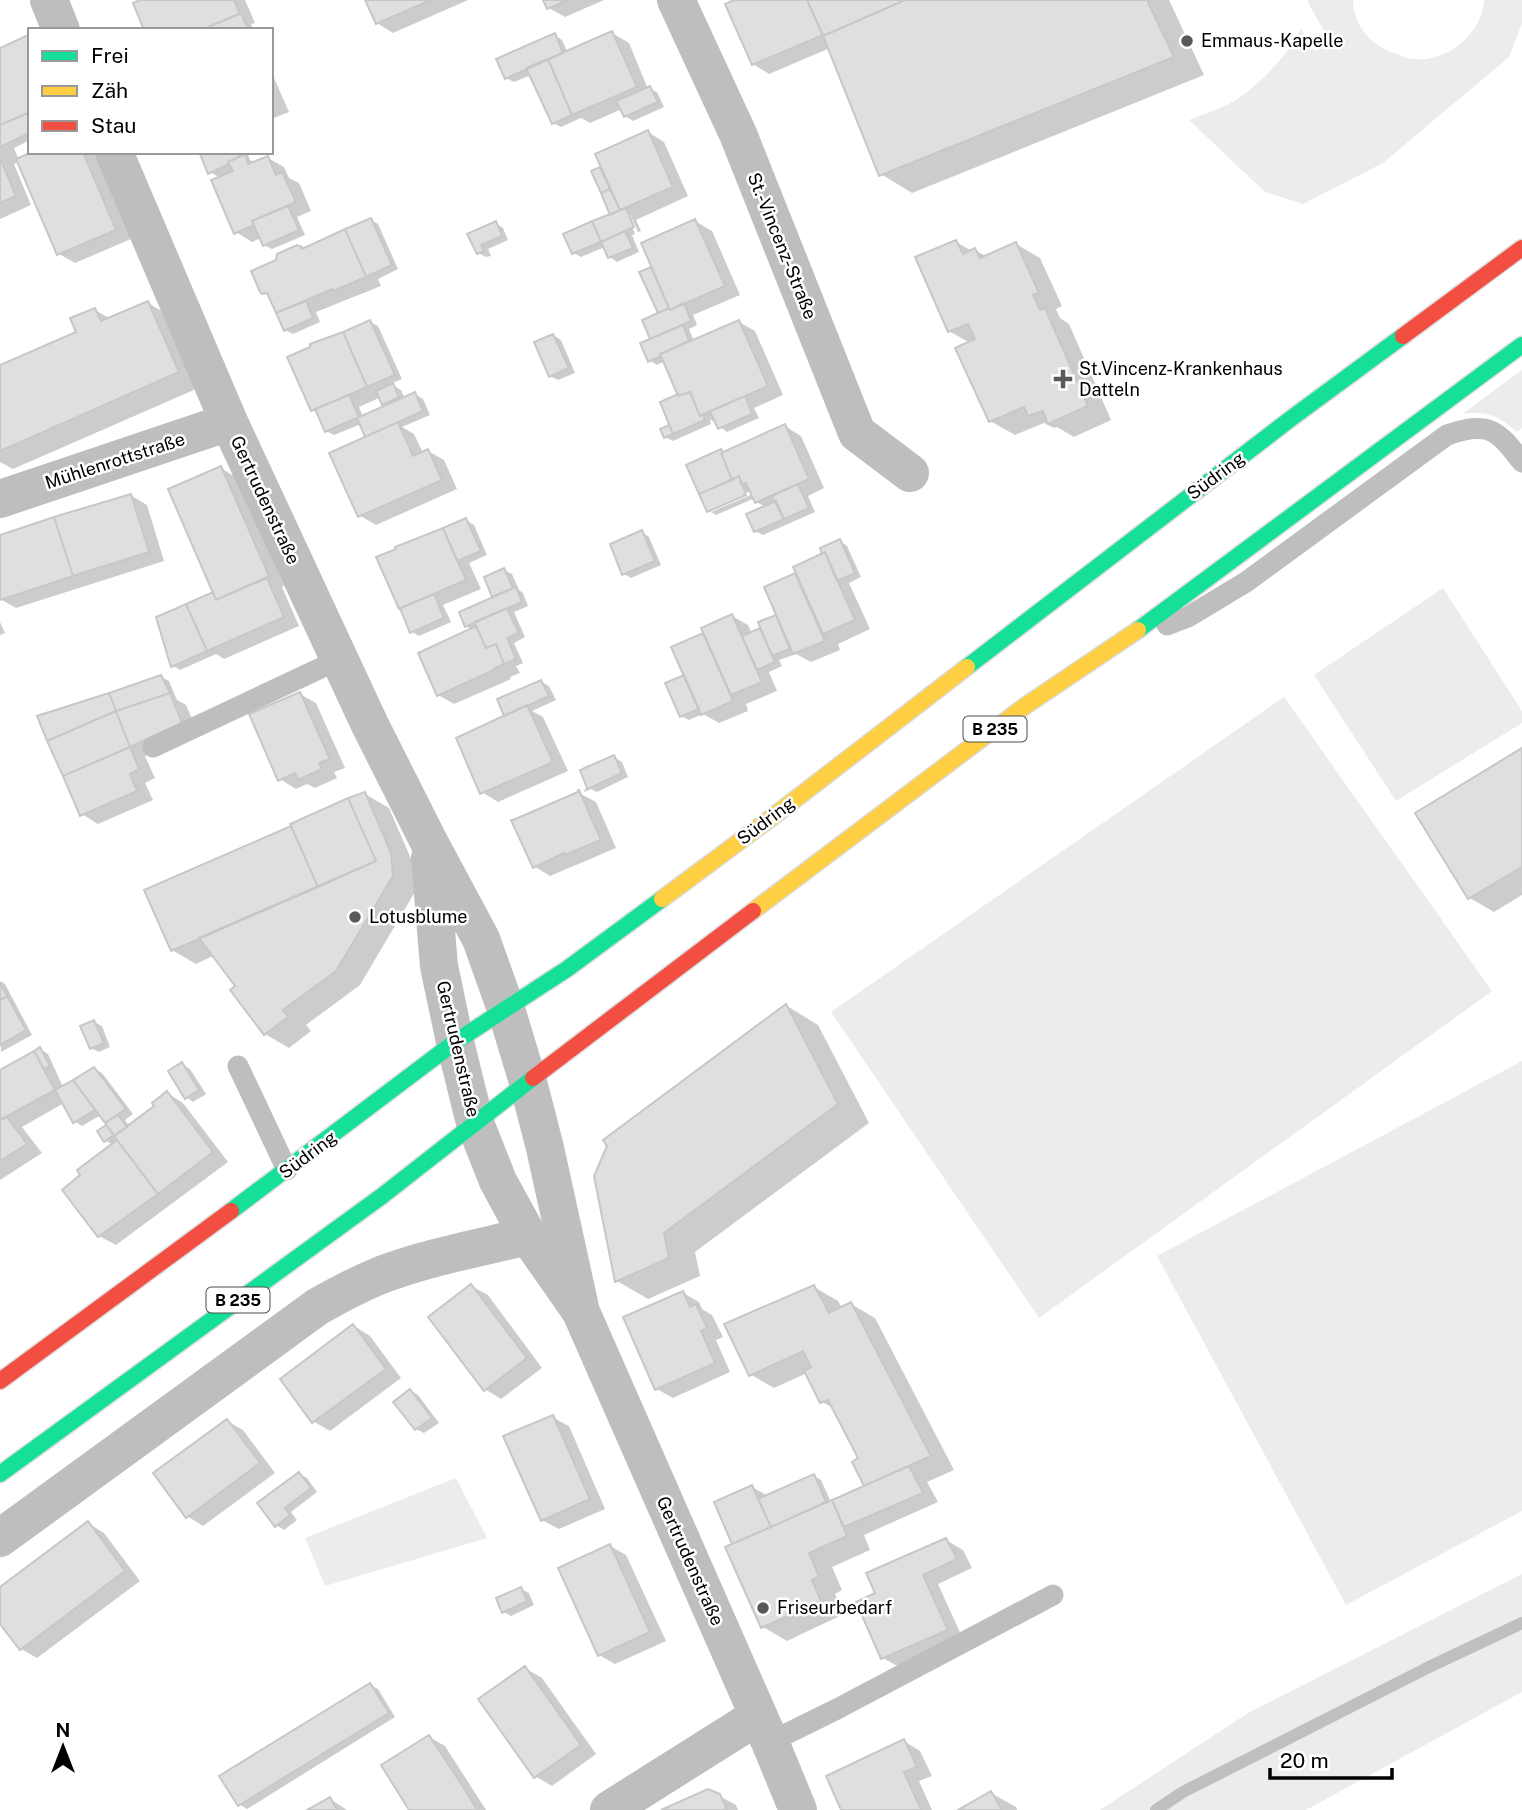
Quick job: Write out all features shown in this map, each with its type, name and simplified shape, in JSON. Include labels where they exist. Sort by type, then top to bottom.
[{"type":"main road","name":"Südring","points":[[0,1381],[287,1170],[455,1042],[566,970],[760,826],[1283,425],[1522,248]]},
{"type":"main road","name":"B 235","points":[[0,1474],[382,1196],[592,1032],[1026,706],[1116,646],[1522,345]]},
{"type":"street","points":[[49,0],[60,28]]},
{"type":"street","name":"St.-Vincenz-Straße","points":[[676,0],[738,134],[857,433],[910,473]]},
{"type":"street","name":"Gertrudenstraße","points":[[115,154],[229,422],[370,725],[481,939],[528,1082],[581,1312]]},
{"type":"street","name":"Mühlenrottstraße","points":[[0,499],[229,422]]},
{"type":"street","name":"Gertrudenstraße","points":[[429,842],[439,966],[475,1123],[499,1181],[528,1236],[581,1312],[798,1810]]},
{"type":"street","points":[[0,1538],[317,1307],[382,1275],[528,1236]]},
{"type":"street","points":[[608,1810],[764,1729]]},
{"type":"lane","points":[[1116,646],[1188,617],[1246,582],[1447,435],[1462,430],[1488,429],[1496,433],[1522,462]]},
{"type":"lane","points":[[153,747],[340,659]]},
{"type":"lane","points":[[238,1066],[287,1170]]},
{"type":"lane","points":[[764,1729],[838,1709],[1053,1595]]},
{"type":"shaded area","points":[[1308,0],[1353,0],[1357,19],[1372,41],[1388,51],[1411,59],[1438,56],[1460,44],[1477,24],[1484,0],[1522,0],[1522,23],[1509,57],[1383,163],[1303,204],[1265,192],[1189,120],[1229,104],[1254,86],[1280,60],[1301,29],[1314,51],[1331,42]]},
{"type":"shaded area","points":[[1522,370],[1522,428],[1517,432],[1492,416],[1479,413],[1462,414]]},
{"type":"shaded area","points":[[1443,588],[1522,711],[1522,723],[1396,801],[1314,675]]},
{"type":"shaded area","points":[[1284,697],[1492,991],[1039,1318],[831,1012]]},
{"type":"shaded area","points":[[1522,1061],[1522,1511],[1346,1605],[1157,1256]]},
{"type":"shaded area","points":[[456,1478],[487,1538],[325,1586],[305,1538]]},
{"type":"shaded area","points":[[1522,1574],[1522,1692],[1306,1810],[1100,1810],[1248,1713]]},
{"type":"building","points":[[140,0],[234,0],[240,14],[208,28],[143,28],[133,3]]},
{"type":"building","points":[[365,0],[431,0],[376,24]]},
{"type":"building","points":[[543,0],[568,0],[547,9]]},
{"type":"building","points":[[734,0],[807,0],[823,35],[752,65],[725,4]]},
{"type":"building","points":[[807,0],[905,0],[823,36]]},
{"type":"building","points":[[905,0],[1147,0],[1174,57],[879,176],[823,36]]},
{"type":"building","points":[[241,13],[247,28],[208,28]]},
{"type":"building","points":[[612,31],[637,87],[572,115],[548,59]]},
{"type":"building","points":[[555,33],[563,53],[505,79],[496,59]]},
{"type":"building","points":[[28,35],[28,113],[0,125],[0,48]]},
{"type":"building","points":[[548,59],[572,115],[552,124],[526,68]]},
{"type":"building","points":[[650,86],[658,102],[624,117],[616,101]]},
{"type":"building","points":[[28,113],[28,134],[0,147],[0,125]]},
{"type":"building","points":[[648,130],[673,187],[620,210],[595,154]]},
{"type":"building","points":[[28,154],[84,154],[116,230],[57,255],[16,159]]},
{"type":"building","points":[[200,154],[243,154],[228,162],[229,164],[208,174]]},
{"type":"building","points":[[245,154],[248,164],[268,156],[276,175],[282,172],[296,202],[252,221],[254,225],[234,234],[211,180],[233,171],[228,162]]},
{"type":"building","points":[[0,158],[16,196],[0,203]]},
{"type":"building","points":[[600,167],[610,189],[601,193],[591,171]]},
{"type":"building","points":[[610,189],[620,210],[610,215],[601,193]]},
{"type":"building","points":[[288,206],[299,230],[263,246],[252,221]]},
{"type":"building","points":[[626,208],[634,227],[601,242],[592,221]]},
{"type":"building","points":[[371,218],[392,265],[366,277],[345,229]]},
{"type":"building","points":[[695,219],[725,286],[670,310],[641,243]]},
{"type":"building","points":[[496,221],[502,236],[481,245],[484,251],[477,254],[467,234]]},
{"type":"building","points":[[592,221],[601,242],[572,254],[563,234]]},
{"type":"building","points":[[345,229],[366,277],[276,313],[267,293],[260,292],[251,271],[276,260],[277,254],[297,245],[302,249]]},
{"type":"building","points":[[625,231],[633,248],[608,258],[601,242]]},
{"type":"building","points":[[956,240],[963,254],[975,248],[980,258],[1016,242],[1039,293],[1033,295],[1040,310],[1045,308],[1088,406],[1048,424],[1043,411],[1028,416],[1024,407],[989,422],[955,348],[975,339],[968,324],[948,332],[915,257]]},
{"type":"building","points":[[651,267],[669,308],[658,313],[639,272]]},
{"type":"building","points":[[148,301],[179,372],[0,451],[0,365],[76,332],[70,318],[95,308],[101,321]]},
{"type":"building","points":[[306,301],[313,318],[284,331],[276,313]]},
{"type":"building","points":[[684,303],[691,321],[650,339],[642,320]]},
{"type":"building","points":[[370,320],[395,375],[367,387],[343,332]]},
{"type":"building","points":[[739,320],[768,386],[700,416],[690,392],[678,396],[660,354]]},
{"type":"building","points":[[683,325],[689,341],[648,362],[640,343]]},
{"type":"building","points":[[343,332],[367,387],[311,411],[287,357],[310,347],[310,344]]},
{"type":"building","points":[[553,334],[569,368],[549,377],[534,342]]},
{"type":"building","points":[[393,383],[399,397],[382,405],[376,391]]},
{"type":"building","points":[[415,392],[423,411],[365,437],[357,418]]},
{"type":"building","points":[[690,392],[700,416],[703,414],[705,420],[673,434],[660,402]]},
{"type":"building","points":[[349,395],[359,417],[325,432],[315,409]]},
{"type":"building","points":[[745,396],[752,414],[718,429],[710,411]]},
{"type":"building","points":[[398,422],[413,456],[428,449],[442,480],[358,517],[329,453]]},
{"type":"building","points":[[785,424],[809,479],[755,503],[746,483],[741,484],[739,476],[732,480],[721,453]]},
{"type":"building","points":[[669,425],[673,434],[664,438],[660,429]]},
{"type":"building","points":[[721,449],[732,480],[699,494],[686,465]]},
{"type":"building","points":[[221,466],[269,576],[216,600],[168,489]]},
{"type":"building","points":[[739,476],[746,495],[707,512],[699,494]]},
{"type":"building","points":[[798,484],[809,508],[784,519],[772,496]]},
{"type":"building","points":[[131,494],[149,552],[73,576],[54,517]]},
{"type":"building","points":[[776,501],[784,519],[754,532],[746,514]]},
{"type":"building","points":[[54,517],[73,576],[0,600],[0,535]]},
{"type":"building","points":[[466,518],[481,551],[457,561],[443,528]]},
{"type":"building","points":[[443,528],[466,580],[399,609],[376,557]]},
{"type":"building","points":[[642,530],[655,561],[622,575],[610,544]]},
{"type":"building","points":[[840,539],[855,573],[837,581],[825,552],[822,554],[820,548]]},
{"type":"building","points":[[825,552],[855,620],[823,634],[793,567]]},
{"type":"building","points":[[504,568],[513,588],[492,597],[484,577]]},
{"type":"building","points":[[795,573],[825,641],[793,654],[764,587]]},
{"type":"building","points":[[267,578],[284,617],[207,651],[186,604],[213,592],[216,600]]},
{"type":"building","points":[[516,587],[522,602],[465,627],[459,612]]},
{"type":"building","points":[[434,594],[444,618],[410,633],[400,608]]},
{"type":"building","points":[[186,604],[207,651],[171,667],[156,617]]},
{"type":"building","points":[[507,608],[519,633],[507,638],[516,659],[504,664],[496,644],[486,648],[474,622]]},
{"type":"building","points":[[732,614],[762,682],[731,695],[701,628]]},
{"type":"building","points":[[776,615],[790,649],[772,656],[758,622]]},
{"type":"building","points":[[476,626],[486,648],[496,644],[504,664],[437,696],[418,653]]},
{"type":"building","points":[[760,628],[775,662],[757,670],[742,636]]},
{"type":"building","points":[[703,633],[733,701],[701,715],[671,647]]},
{"type":"building","points":[[161,675],[170,693],[116,711],[109,693]]},
{"type":"building","points":[[684,675],[699,709],[680,717],[665,683]]},
{"type":"building","points":[[541,680],[549,696],[504,716],[497,699]]},
{"type":"building","points":[[300,692],[330,759],[319,763],[322,769],[298,780],[295,773],[278,781],[249,714]]},
{"type":"building","points":[[109,693],[116,711],[47,741],[37,716]]},
{"type":"building","points":[[170,693],[182,723],[130,747],[116,711]]},
{"type":"building","points":[[527,705],[553,762],[480,794],[456,738]]},
{"type":"building","points":[[116,711],[130,747],[63,776],[47,741]]},
{"type":"building","points":[[130,747],[139,769],[130,774],[137,791],[80,816],[63,776]]},
{"type":"building","points":[[1522,748],[1522,867],[1468,899],[1415,813]]},
{"type":"building","points":[[614,755],[622,773],[586,790],[580,770]]},
{"type":"building","points":[[578,790],[601,840],[533,868],[511,820]]},
{"type":"building","points":[[365,792],[391,853],[393,876],[336,971],[283,1010],[288,1017],[264,1035],[230,990],[235,986],[199,938],[376,861],[348,798]]},
{"type":"building","points":[[348,798],[376,861],[318,887],[290,824]]},
{"type":"building","points":[[291,826],[318,887],[171,951],[144,890]]},
{"type":"building","points":[[0,983],[7,996],[0,1000]]},
{"type":"building","points":[[7,996],[26,1030],[0,1045],[0,1000]]},
{"type":"building","points":[[786,1004],[838,1104],[664,1233],[669,1258],[615,1282],[594,1176],[607,1146],[603,1140]]},
{"type":"building","points":[[94,1020],[104,1043],[90,1049],[80,1026]]},
{"type":"building","points":[[40,1047],[50,1066],[44,1069],[34,1051]]},
{"type":"building","points":[[34,1051],[55,1090],[0,1120],[0,1070]]},
{"type":"building","points":[[182,1062],[199,1090],[185,1099],[168,1071]]},
{"type":"building","points":[[94,1067],[126,1109],[105,1123],[73,1080]]},
{"type":"building","points":[[73,1080],[95,1110],[73,1123],[55,1090]]},
{"type":"building","points":[[167,1091],[213,1152],[158,1194],[114,1136],[154,1106],[152,1103]]},
{"type":"building","points":[[118,1115],[127,1127],[114,1136],[105,1123]]},
{"type":"building","points":[[7,1117],[27,1144],[0,1161],[0,1120]]},
{"type":"building","points":[[106,1125],[114,1135],[104,1142],[97,1131]]},
{"type":"building","points":[[117,1140],[158,1194],[98,1237],[62,1190],[80,1175],[77,1170]]},
{"type":"building","points":[[471,1284],[527,1358],[484,1391],[428,1317]]},
{"type":"building","points":[[814,1285],[829,1313],[851,1302],[931,1456],[864,1486],[852,1462],[858,1458],[828,1400],[820,1403],[804,1371],[811,1367],[803,1351],[749,1376],[724,1324]]},
{"type":"building","points":[[683,1291],[690,1307],[696,1304],[707,1328],[701,1331],[715,1363],[655,1390],[623,1317]]},
{"type":"building","points":[[353,1324],[386,1369],[312,1423],[280,1379]]},
{"type":"building","points":[[410,1389],[432,1418],[415,1430],[393,1402]]},
{"type":"building","points":[[553,1415],[590,1499],[541,1521],[503,1436]]},
{"type":"building","points":[[227,1419],[260,1463],[186,1518],[153,1473]]},
{"type":"building","points":[[909,1466],[923,1493],[844,1527],[832,1500]]},
{"type":"building","points":[[299,1472],[311,1488],[285,1508],[290,1515],[275,1527],[257,1503]]},
{"type":"building","points":[[814,1474],[826,1502],[771,1527],[758,1499]]},
{"type":"building","points":[[752,1485],[771,1527],[732,1544],[714,1502]]},
{"type":"building","points":[[832,1500],[847,1536],[809,1553],[819,1577],[812,1580],[821,1601],[761,1628],[725,1547]]},
{"type":"building","points":[[88,1521],[125,1571],[20,1650],[0,1624],[0,1587]]},
{"type":"building","points":[[946,1538],[957,1559],[923,1575],[948,1630],[881,1659],[856,1602],[875,1593],[866,1573]]},
{"type":"building","points":[[610,1544],[650,1632],[598,1656],[558,1568]]},
{"type":"building","points":[[521,1587],[527,1601],[502,1613],[496,1598]]},
{"type":"building","points":[[525,1666],[581,1745],[534,1778],[478,1699]]},
{"type":"building","points":[[370,1683],[389,1713],[238,1806],[219,1776]]},
{"type":"building","points":[[429,1735],[477,1810],[409,1810],[381,1765]]},
{"type":"building","points":[[904,1739],[917,1767],[904,1772],[921,1810],[841,1810],[826,1776]]},
{"type":"building","points":[[708,1789],[720,1794],[727,1810],[661,1810]]},
{"type":"building","points":[[991,1791],[1002,1810],[958,1810]]},
{"type":"building","points":[[330,1797],[337,1810],[307,1810]]},
{"type":"waterway","points":[[1156,1810],[1183,1792],[1429,1667],[1522,1623]]},
{"type":"traffic: fast","points":[[967,667],[1403,336]]},
{"type":"traffic: fast","points":[[1138,630],[1522,345]]},
{"type":"traffic: fast","points":[[231,1211],[455,1042],[567,969],[662,899]]},
{"type":"traffic: fast","points":[[0,1474],[382,1196],[533,1078]]},
{"type":"traffic: slow","points":[[753,911],[1025,706],[1138,630]]},
{"type":"traffic: slow","points":[[662,899],[967,667]]},
{"type":"traffic: jam","points":[[1403,336],[1522,248]]},
{"type":"traffic: jam","points":[[533,1078],[753,911]]},
{"type":"traffic: jam","points":[[0,1381],[231,1211]]},
{"type":"place","name":"Emmaus-Kapelle","points":[[1187,41]]},
{"type":"place","name":"St.Vincenz-Krankenhaus Datteln","points":[[1063,379]]},
{"type":"place","name":"Lotusblume","points":[[355,917]]},
{"type":"place","name":"Friseurbedarf","points":[[763,1608]]}]
